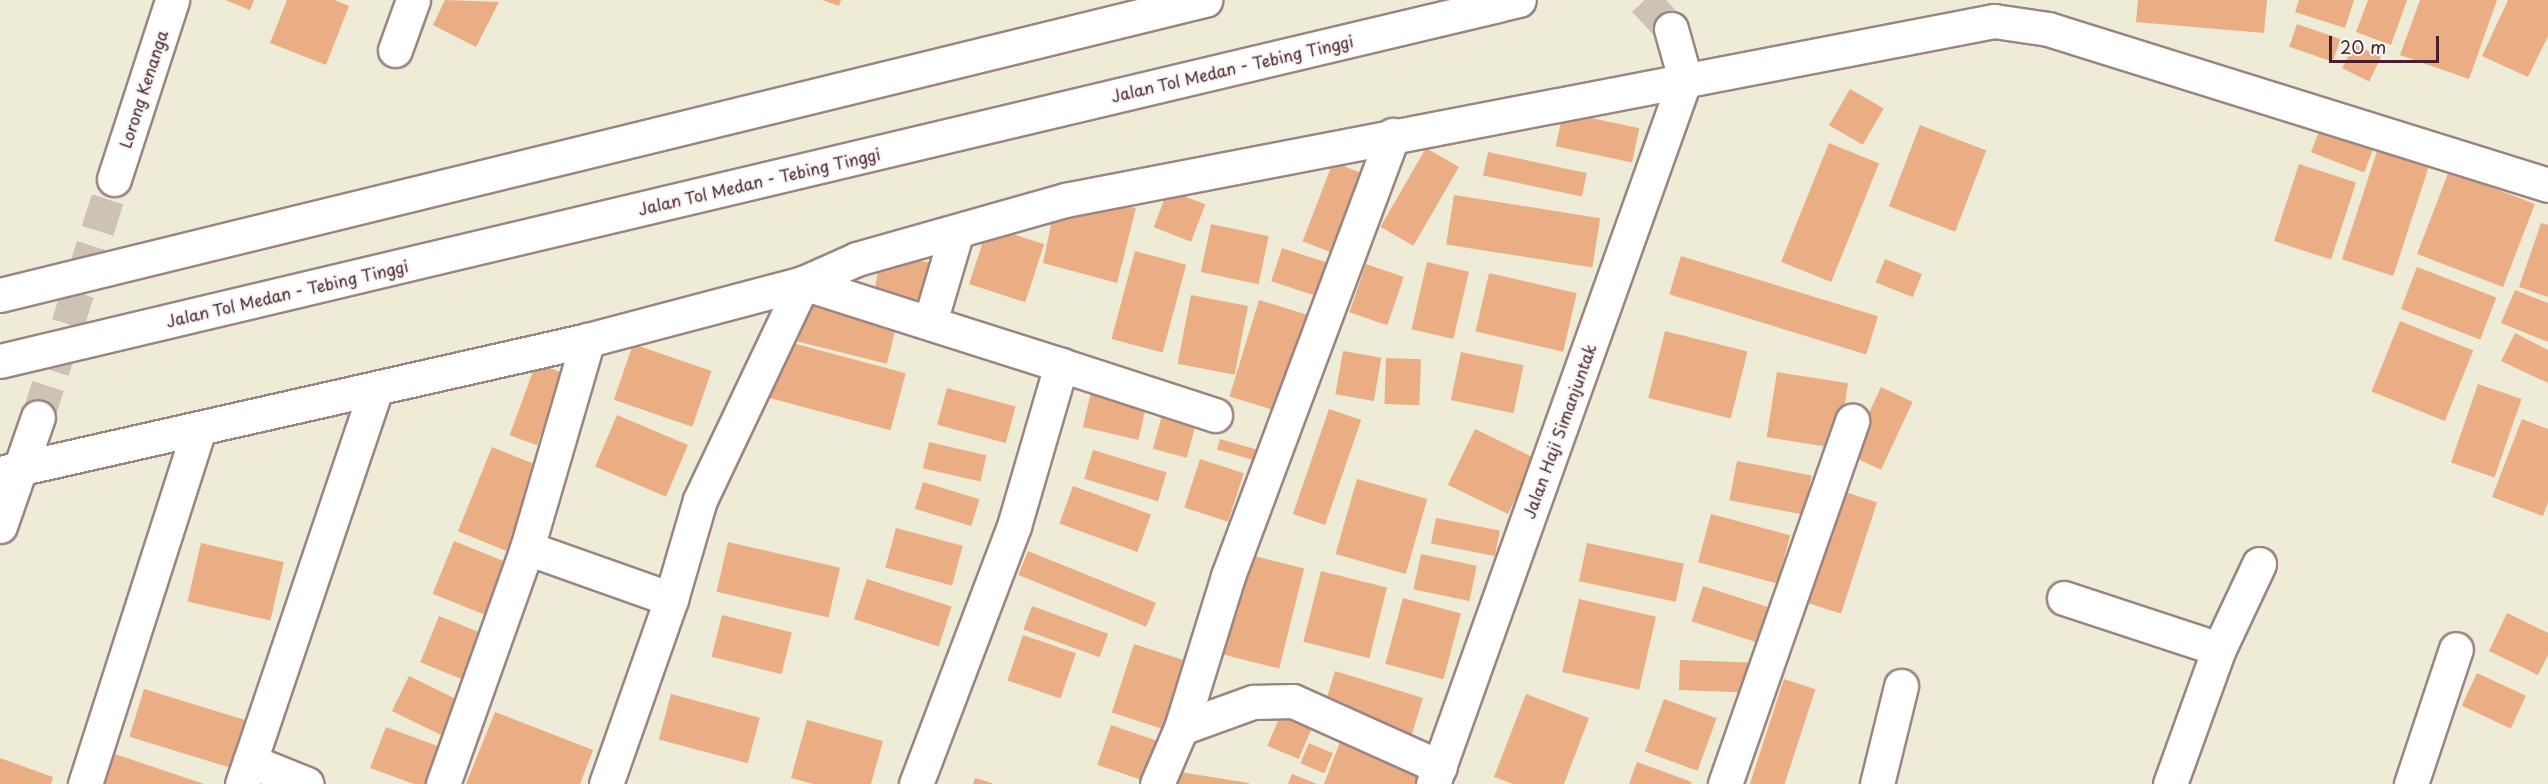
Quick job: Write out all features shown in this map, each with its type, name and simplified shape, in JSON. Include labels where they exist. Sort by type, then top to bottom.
[{"type":"main road","name":"Lorong Kenanga","points":[[114,179],[172,0]]},
{"type":"main road","points":[[395,50],[412,0]]},
{"type":"main road","points":[[0,295],[1205,0]]},
{"type":"main road","name":"Jalan Tol Medan - Tebing Tinggi","points":[[0,362],[1519,0]]},
{"type":"main road","points":[[11,470],[588,340],[803,283],[857,259],[956,234],[1065,200],[1994,21],[2023,22],[2548,185]]},
{"type":"main road","points":[[1671,28],[1685,79]]},
{"type":"main road","name":"Jalan Haji Simanjuntak","points":[[1436,775],[1685,79]]},
{"type":"main road","points":[[1157,784],[1181,728],[1228,576],[1393,135]]},
{"type":"main road","points":[[930,322],[956,234]]},
{"type":"main road","points":[[803,283],[1215,415]]},
{"type":"main road","points":[[606,784],[671,599],[700,500],[803,283]]},
{"type":"main road","points":[[443,784],[527,548],[588,340]]},
{"type":"main road","points":[[916,784],[1014,526],[1061,365]]},
{"type":"main road","points":[[307,784],[246,773],[376,389]]},
{"type":"main road","points":[[0,526],[11,470],[38,417]]},
{"type":"main road","points":[[1725,784],[1852,421]]},
{"type":"main road","points":[[85,784],[199,429]]},
{"type":"main road","points":[[527,548],[671,599]]},
{"type":"main road","points":[[2170,784],[2219,649],[2259,564]]},
{"type":"main road","points":[[2064,598],[2219,649]]},
{"type":"main road","points":[[2411,784],[2456,650]]},
{"type":"main road","points":[[1876,784],[1901,686]]},
{"type":"main road","points":[[1181,728],[1253,702],[1287,700],[1436,775]]},
{"type":"building","points":[[225,0],[254,0],[250,10]]},
{"type":"building","points":[[287,0],[334,0],[349,6],[326,65],[270,43]]},
{"type":"building","points":[[445,0],[499,2],[476,47],[433,25]]},
{"type":"building","points":[[822,0],[841,0],[839,6]]},
{"type":"building","points":[[2138,0],[2267,0],[2264,33],[2136,22]]},
{"type":"building","points":[[2299,0],[2354,0],[2345,28],[2295,12]]},
{"type":"building","points":[[2368,0],[2407,0],[2391,45],[2356,32]]},
{"type":"building","points":[[2420,0],[2497,0],[2469,79],[2400,55]]},
{"type":"building","points":[[2508,0],[2548,0],[2548,36],[2528,77],[2482,56]]},
{"type":"building","points":[[2297,24],[2340,39],[2333,62],[2289,47]]},
{"type":"building","points":[[2354,44],[2381,57],[2369,81],[2342,68]]},
{"type":"building","points":[[1850,89],[1884,108],[1863,145],[1829,125]]},
{"type":"building","points":[[1563,112],[1639,128],[1632,162],[1556,146]]},
{"type":"building","points":[[1920,125],[1986,150],[1955,232],[1889,206]]},
{"type":"building","points":[[2321,126],[2374,146],[2364,173],[2311,152]]},
{"type":"building","points":[[1829,143],[1879,163],[1831,282],[1781,262]]},
{"type":"building","points":[[1426,148],[1459,167],[1413,246],[1380,227]]},
{"type":"building","points":[[2378,148],[2429,165],[2393,276],[2342,259]]},
{"type":"building","points":[[1488,152],[1587,173],[1582,196],[1483,175]]},
{"type":"building","points":[[1333,162],[1372,177],[1342,256],[1303,241]]},
{"type":"building","points":[[2299,164],[2356,183],[2331,260],[2274,241]]},
{"type":"building","points":[[2449,171],[2535,204],[2503,287],[2417,254]]},
{"type":"building","points":[[1168,190],[1205,204],[1191,242],[1154,227]]},
{"type":"building","points":[[1454,195],[1600,218],[1592,268],[1446,244]]},
{"type":"building","points":[[1088,200],[1136,208],[1117,283],[1043,263],[1054,210]]},
{"type":"building","points":[[2541,223],[2548,225],[2548,297],[2519,287]]},
{"type":"building","points":[[1211,224],[1269,236],[1259,284],[1201,272]]},
{"type":"building","points":[[988,226],[1044,244],[1025,302],[969,284]]},
{"type":"building","points":[[1282,248],[1337,266],[1326,299],[1271,281]]},
{"type":"building","points":[[1135,251],[1186,265],[1163,353],[1111,339]]},
{"type":"building","points":[[881,254],[936,264],[930,301],[874,291]]},
{"type":"building","points":[[1681,256],[1878,316],[1866,354],[1669,294]]},
{"type":"building","points":[[1885,259],[1922,274],[1913,297],[1876,282]]},
{"type":"building","points":[[1427,262],[1469,272],[1453,339],[1411,329]]},
{"type":"building","points":[[1366,264],[1404,277],[1387,325],[1349,312]]},
{"type":"building","points":[[2417,267],[2496,297],[2480,339],[2401,309]]},
{"type":"building","points":[[1489,273],[1577,293],[1563,352],[1476,331]]},
{"type":"building","points":[[2515,290],[2548,303],[2548,342],[2501,323]]},
{"type":"building","points":[[1191,295],[1248,306],[1235,375],[1178,364]]},
{"type":"building","points":[[809,296],[898,318],[887,364],[798,342]]},
{"type":"building","points":[[1259,300],[1314,317],[1285,414],[1229,397]]},
{"type":"building","points":[[2400,321],[2473,351],[2445,421],[2372,391]]},
{"type":"building","points":[[1665,331],[1747,352],[1731,419],[1648,398]]},
{"type":"building","points":[[2515,333],[2548,350],[2548,383],[2501,361]]},
{"type":"building","points":[[785,341],[906,373],[890,430],[770,398]]},
{"type":"building","points":[[633,344],[711,371],[692,427],[614,400]]},
{"type":"building","points":[[1343,351],[1381,358],[1374,401],[1335,394]]},
{"type":"building","points":[[1461,352],[1524,365],[1513,413],[1451,400]]},
{"type":"building","points":[[1386,358],[1421,359],[1419,405],[1384,404]]},
{"type":"building","points":[[536,363],[563,373],[537,445],[510,435]]},
{"type":"building","points":[[1777,372],[1848,383],[1838,448],[1767,437]]},
{"type":"building","points":[[2478,384],[2521,399],[2494,477],[2451,462]]},
{"type":"building","points":[[1881,387],[1913,402],[1881,470],[1849,455]]},
{"type":"building","points":[[947,388],[1016,406],[1006,443],[937,425]]},
{"type":"building","points":[[1091,392],[1147,405],[1138,440],[1083,427]]},
{"type":"building","points":[[1329,409],[1361,420],[1325,525],[1293,514]]},
{"type":"building","points":[[617,415],[688,445],[666,497],[595,467]]},
{"type":"building","points":[[1162,415],[1196,424],[1187,458],[1153,449]]},
{"type":"building","points":[[2522,419],[2548,429],[2548,502],[2543,516],[2492,497]]},
{"type":"building","points":[[1475,429],[1535,458],[1508,514],[1448,485]]},
{"type":"building","points":[[1220,439],[1264,452],[1261,462],[1217,450]]},
{"type":"building","points":[[929,442],[986,455],[980,482],[923,468]]},
{"type":"building","points":[[492,447],[543,468],[509,552],[458,531]]},
{"type":"building","points":[[1093,450],[1167,473],[1158,501],[1084,479]]},
{"type":"building","points":[[1200,459],[1244,473],[1228,522],[1184,508]]},
{"type":"building","points":[[1737,461],[1812,476],[1804,515],[1729,500]]},
{"type":"building","points":[[1357,479],[1427,499],[1406,574],[1336,554]]},
{"type":"building","points":[[923,482],[979,499],[971,526],[915,509]]},
{"type":"building","points":[[1073,486],[1151,514],[1137,552],[1059,524]]},
{"type":"building","points":[[1839,490],[1877,502],[1841,614],[1803,601]]},
{"type":"building","points":[[1711,514],[1790,535],[1777,584],[1698,562]]},
{"type":"building","points":[[1436,518],[1500,530],[1495,556],[1431,544]]},
{"type":"building","points":[[896,528],[963,546],[952,585],[885,568]]},
{"type":"building","points":[[454,541],[513,565],[492,618],[433,594]]},
{"type":"building","points":[[728,542],[840,568],[829,618],[717,592]]},
{"type":"building","points":[[201,543],[284,562],[270,621],[188,601]]},
{"type":"building","points":[[1587,543],[1684,564],[1676,602],[1579,581]]},
{"type":"building","points":[[1028,551],[1156,603],[1146,627],[1018,575]]},
{"type":"building","points":[[1242,553],[1304,568],[1279,668],[1217,653]]},
{"type":"building","points":[[1421,554],[1477,566],[1469,601],[1414,589]]},
{"type":"building","points":[[1321,571],[1387,587],[1369,658],[1303,642]]},
{"type":"building","points":[[867,579],[952,607],[939,646],[854,619]]},
{"type":"building","points":[[1703,586],[1781,611],[1770,647],[1692,621]]},
{"type":"building","points":[[1403,598],[1461,614],[1443,679],[1385,664]]},
{"type":"building","points":[[1579,599],[1656,617],[1639,690],[1562,672]]},
{"type":"building","points":[[1032,606],[1108,634],[1100,657],[1023,629]]},
{"type":"building","points":[[2507,613],[2548,633],[2548,655],[2538,675],[2489,651]]},
{"type":"building","points":[[722,615],[792,632],[781,674],[712,657]]},
{"type":"building","points":[[439,616],[486,635],[468,681],[420,662]]},
{"type":"building","points":[[1023,635],[1076,653],[1060,699],[1007,680]]},
{"type":"building","points":[[1134,644],[1196,664],[1174,733],[1112,712]]},
{"type":"building","points":[[1680,660],[1756,663],[1755,693],[1679,690]]},
{"type":"building","points":[[1335,671],[1423,698],[1411,736],[1323,709]]},
{"type":"building","points":[[2477,673],[2526,696],[2511,728],[2462,706]]},
{"type":"building","points":[[409,676],[464,703],[447,738],[392,711]]},
{"type":"building","points":[[1784,679],[1815,689],[1785,784],[1750,784]]},
{"type":"building","points":[[144,689],[249,721],[235,769],[129,737]]},
{"type":"building","points":[[671,694],[760,718],[748,763],[659,739]]},
{"type":"building","points":[[1526,694],[1589,718],[1564,784],[1513,784],[1494,777]]},
{"type":"building","points":[[1664,699],[1717,718],[1697,771],[1645,752]]},
{"type":"building","points":[[1283,709],[1314,722],[1299,759],[1267,746]]},
{"type":"building","points":[[495,712],[593,750],[580,784],[466,784]]},
{"type":"building","points":[[807,720],[883,741],[871,784],[813,784],[791,778]]},
{"type":"building","points":[[1111,725],[1158,741],[1145,781],[1097,765]]},
{"type":"building","points":[[386,727],[443,748],[429,784],[414,784],[370,768]]},
{"type":"building","points":[[1343,734],[1432,767],[1426,784],[1324,784]]},
{"type":"building","points":[[1309,743],[1333,753],[1324,773],[1300,763]]},
{"type":"building","points":[[106,751],[204,784],[95,784]]},
{"type":"building","points":[[0,758],[53,777],[51,784],[0,784]]},
{"type":"building","points":[[1637,762],[1692,782],[1691,784],[1629,784]]},
{"type":"building","points":[[1180,772],[1249,783],[1249,784],[1178,784]]},
{"type":"building","points":[[1292,774],[1317,784],[1288,784]]},
{"type":"building","points":[[975,778],[992,783],[992,784],[973,784]]},
{"type":"tunnel","points":[[1644,0],[1671,29]]},
{"type":"tunnel","points":[[38,417],[114,179]]}]
